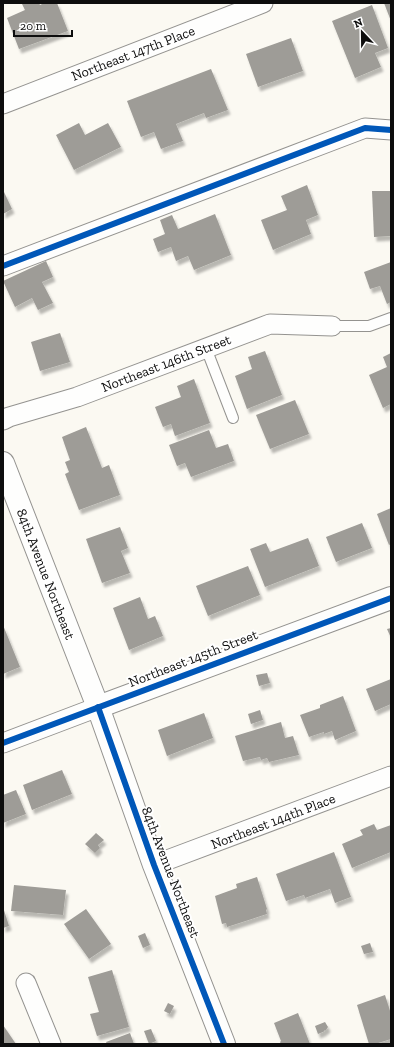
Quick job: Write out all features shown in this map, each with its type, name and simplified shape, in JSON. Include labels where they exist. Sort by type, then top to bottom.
[{"type":"street","name":"Northeast 147th Place","points":[[3,104],[263,3]]},
{"type":"street","points":[[3,266],[365,128],[391,130]]},
{"type":"street","name":"Northeast 146th Street","points":[[3,420],[77,397],[270,324],[332,326]]},
{"type":"street","name":"84th Avenue Northeast","points":[[3,463],[98,707],[154,865],[224,1044]]},
{"type":"street","name":"Northeast 145th Street","points":[[3,743],[391,598]]},
{"type":"street","name":"Northeast 144th Place","points":[[154,865],[391,776]]},
{"type":"street","points":[[26,983],[51,1044]]},
{"type":"lane","points":[[332,326],[369,326],[391,318]]},
{"type":"lane","points":[[206,348],[233,418]]},
{"type":"building","points":[[39,3],[40,5],[44,3],[57,3],[68,31],[19,49],[7,18],[25,10],[22,4]]},
{"type":"building","points":[[384,3],[391,3],[391,21]]},
{"type":"building","points":[[372,5],[388,48],[375,53],[381,67],[355,78],[332,21]]},
{"type":"building","points":[[291,38],[303,71],[258,87],[246,54]]},
{"type":"building","points":[[211,69],[228,110],[206,118],[204,113],[176,124],[183,141],[161,149],[154,132],[141,137],[127,101]]},
{"type":"building","points":[[79,123],[85,135],[108,123],[121,147],[74,170],[56,135]]},
{"type":"building","points":[[307,185],[318,215],[306,220],[311,234],[273,250],[261,220],[287,210],[281,196]]},
{"type":"building","points":[[372,191],[390,191],[391,236],[374,237]]},
{"type":"building","points":[[4,192],[12,209],[3,214],[3,193]]},
{"type":"building","points":[[215,214],[231,255],[194,270],[188,256],[176,261],[171,247],[158,252],[153,239],[165,234],[160,220],[172,215],[178,229]]},
{"type":"building","points":[[46,261],[53,277],[42,282],[53,303],[38,310],[32,298],[15,307],[3,281]]},
{"type":"building","points":[[391,262],[391,302],[387,304],[380,286],[370,289],[364,272]]},
{"type":"building","points":[[60,333],[70,362],[40,371],[31,342]]},
{"type":"building","points":[[265,351],[282,395],[247,409],[235,376],[252,369],[248,357]]},
{"type":"building","points":[[391,353],[391,404],[383,408],[369,375],[387,367],[383,357]]},
{"type":"building","points":[[194,379],[210,423],[175,436],[171,424],[163,427],[155,407],[181,397],[177,386]]},
{"type":"building","points":[[295,400],[309,434],[270,449],[256,415]]},
{"type":"building","points":[[86,427],[102,468],[109,465],[120,495],[79,510],[65,474],[69,472],[65,462],[70,460],[62,437]]},
{"type":"building","points":[[209,430],[216,448],[228,444],[234,461],[191,477],[185,463],[177,466],[169,445]]},
{"type":"building","points":[[391,508],[391,544],[389,545],[377,514]]},
{"type":"building","points":[[362,523],[372,548],[336,562],[326,537]]},
{"type":"building","points":[[120,527],[128,548],[121,551],[130,573],[102,583],[86,539]]},
{"type":"building","points":[[308,538],[319,566],[265,587],[250,549],[266,543],[270,552]]},
{"type":"building","points":[[248,566],[260,595],[208,616],[196,586]]},
{"type":"building","points":[[140,597],[148,619],[155,616],[163,636],[129,650],[113,608]]},
{"type":"building","points":[[3,625],[20,667],[3,674]]},
{"type":"building","points":[[391,628],[391,638],[387,629]]},
{"type":"building","points":[[267,673],[270,683],[259,686],[256,675]]},
{"type":"building","points":[[391,679],[391,704],[375,711],[366,689]]},
{"type":"building","points":[[343,696],[356,731],[335,740],[332,731],[309,737],[300,715],[320,708],[320,705]]},
{"type":"building","points":[[260,710],[263,720],[251,724],[248,714]]},
{"type":"building","points":[[204,713],[213,738],[167,756],[158,730]]},
{"type":"building","points":[[281,722],[285,738],[293,736],[299,755],[269,762],[267,758],[261,760],[260,757],[243,761],[235,736]]},
{"type":"building","points":[[62,770],[72,794],[32,810],[23,785]]},
{"type":"building","points":[[16,790],[26,814],[3,823],[3,795]]},
{"type":"building","points":[[374,824],[377,830],[391,825],[391,852],[352,868],[342,844],[363,835],[360,830]]},
{"type":"building","points":[[96,833],[104,840],[98,845],[100,848],[95,853],[85,844]]},
{"type":"building","points":[[334,852],[351,897],[335,903],[330,889],[305,898],[304,895],[286,901],[276,874]]},
{"type":"building","points":[[257,877],[267,909],[267,914],[227,927],[226,923],[222,924],[215,896],[237,888],[236,884]]},
{"type":"building","points":[[14,885],[66,890],[63,915],[11,911]]},
{"type":"building","points":[[3,907],[9,926],[3,928]]},
{"type":"building","points":[[86,909],[111,944],[89,959],[64,924]]},
{"type":"building","points":[[145,933],[150,945],[143,948],[138,936]]},
{"type":"building","points":[[370,943],[373,952],[364,954],[361,946]]},
{"type":"building","points":[[112,970],[129,1027],[97,1036],[90,1014],[99,1012],[88,977]]},
{"type":"building","points":[[385,995],[391,1014],[391,1039],[375,1044],[369,1044],[357,1005]]},
{"type":"building","points":[[168,1003],[174,1006],[170,1014],[164,1011]]},
{"type":"building","points":[[298,1013],[310,1044],[281,1044],[274,1023]]},
{"type":"building","points":[[325,1022],[328,1027],[324,1030],[325,1031],[318,1034],[315,1026]]},
{"type":"building","points":[[3,1025],[16,1044],[3,1044]]},
{"type":"building","points":[[151,1029],[156,1041],[149,1044],[144,1031]]},
{"type":"building","points":[[130,1033],[134,1044],[107,1044],[106,1042]]},
{"type":"cycle path","points":[[3,266],[365,128],[391,130]]},
{"type":"cycle path","points":[[3,743],[391,598]]},
{"type":"cycle path","points":[[98,707],[154,865],[224,1044]]}]
